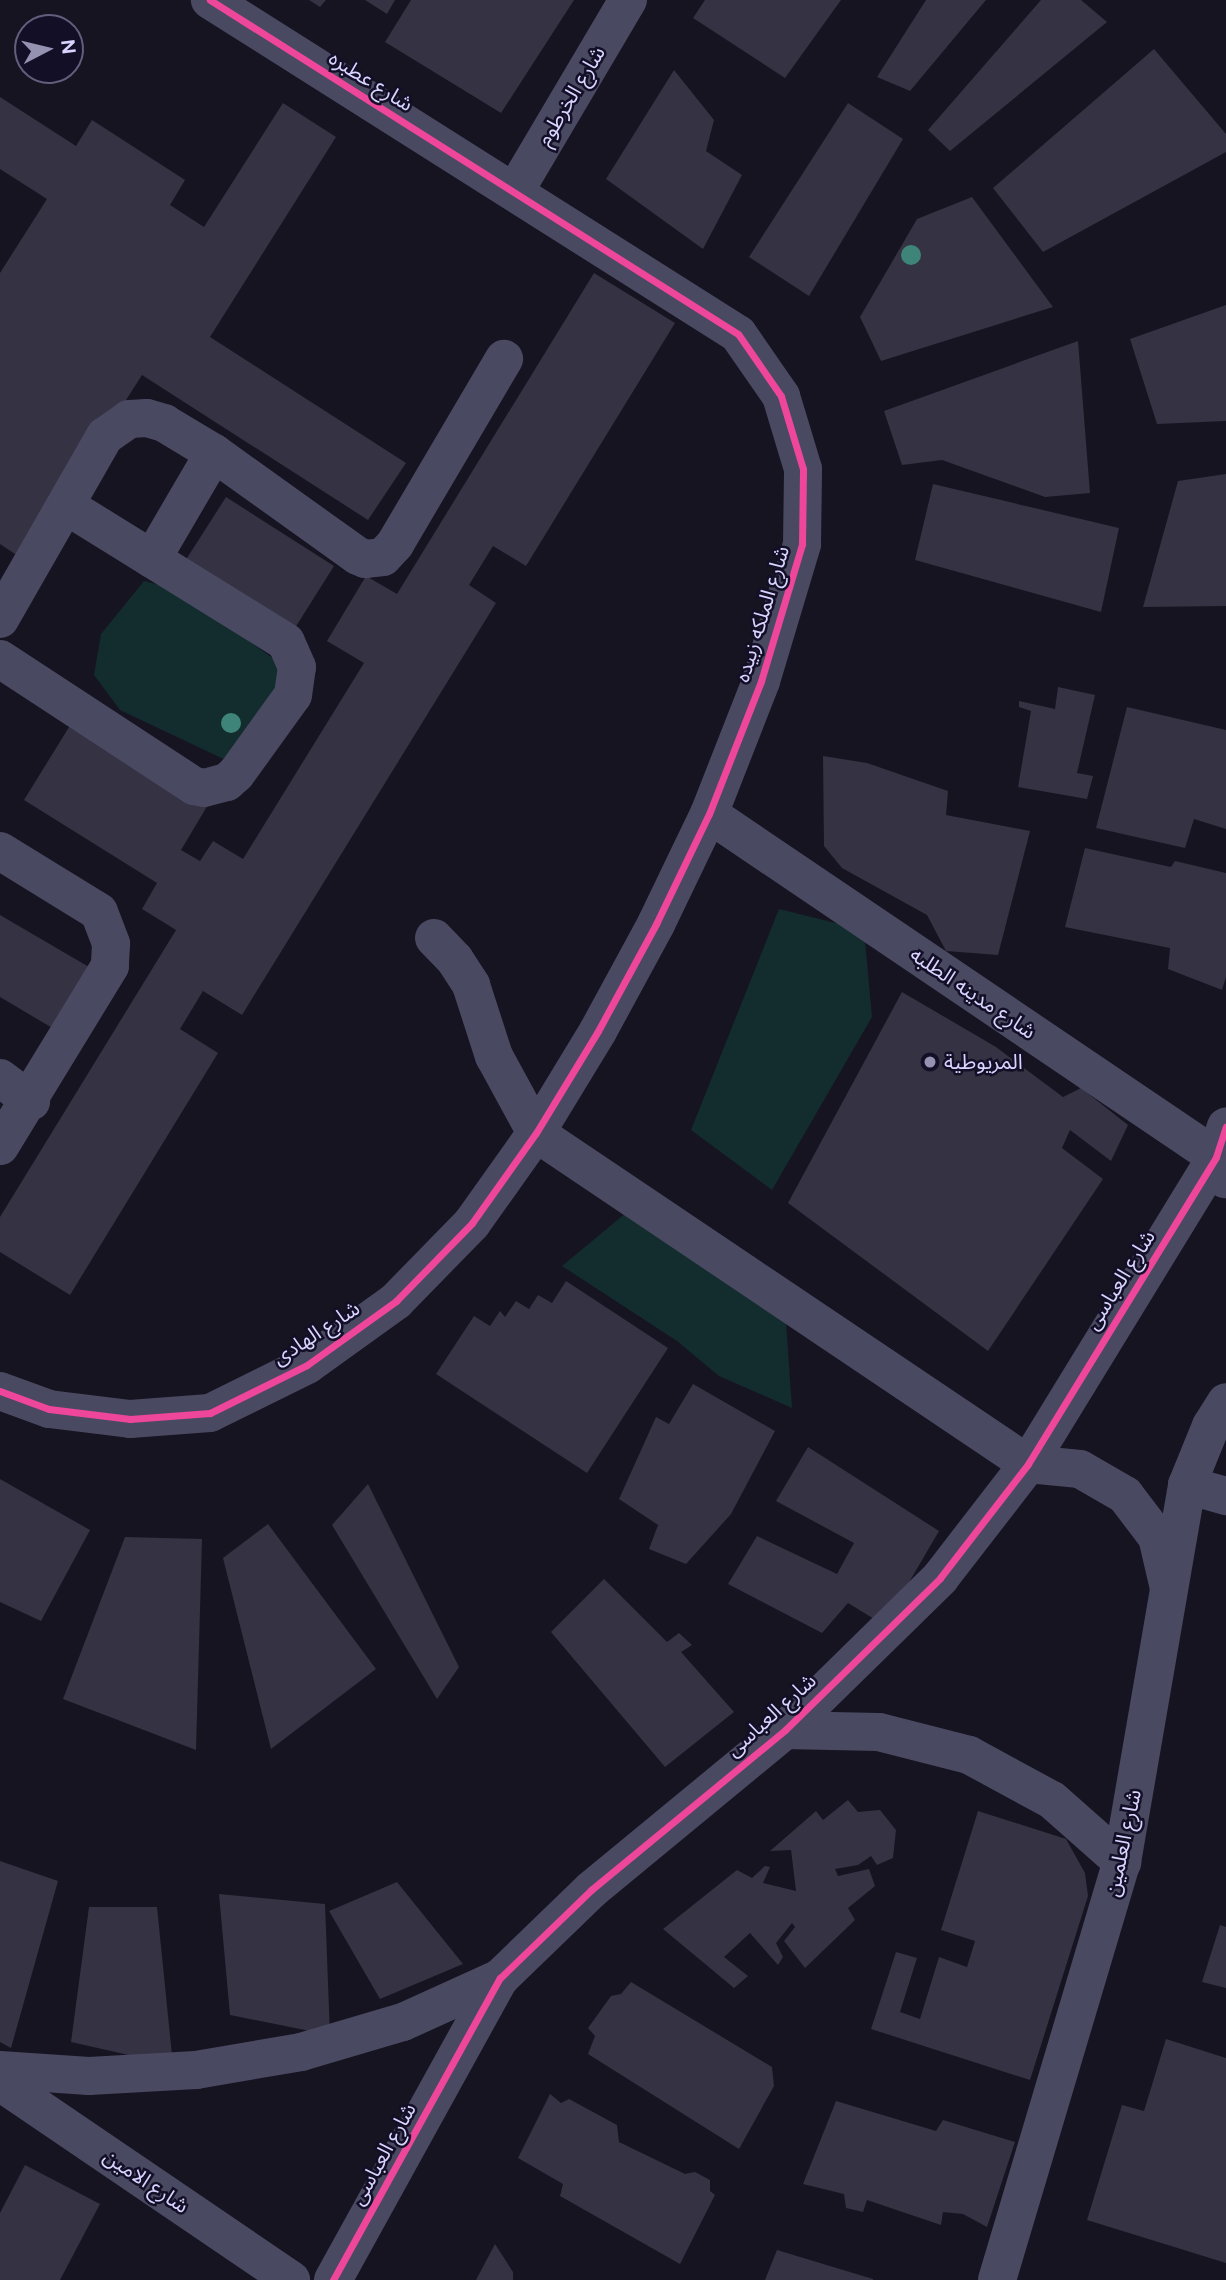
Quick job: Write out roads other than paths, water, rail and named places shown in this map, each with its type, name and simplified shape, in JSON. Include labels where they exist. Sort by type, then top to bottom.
[{"type":"street","name":"شارع عطبره","points":[[209,0],[515,191]]},
{"type":"street","name":"شارع الخرطوم","points":[[515,191],[628,0]]},
{"type":"street","name":"شارع الملكه زبيده","points":[[515,191],[738,334],[780,396],[803,469],[802,544],[761,681],[709,814],[656,924],[598,1031],[536,1133]]},
{"type":"street","points":[[2,612],[67,506],[105,436],[129,419],[147,418],[164,423],[214,453],[358,556],[365,559],[383,557],[395,544],[504,359]]},
{"type":"street","points":[[152,559],[214,453]]},
{"type":"street","points":[[0,659],[194,786],[214,787],[227,782],[236,774],[293,695],[298,682],[294,654],[286,642],[67,506]]},
{"type":"street","name":"شارع مدينه الطلبه","points":[[709,814],[1223,1155]]},
{"type":"street","points":[[0,851],[99,912],[111,944],[110,966],[30,1101],[0,1146]]},
{"type":"street","points":[[434,938],[455,960],[471,985],[494,1056],[536,1133],[1028,1464],[1080,1469],[1125,1495],[1157,1537],[1170,1588]]},
{"type":"street","points":[[0,1078],[30,1101]]},
{"type":"street","name":"شارع الهادى","points":[[0,1391],[49,1409],[130,1419],[210,1413],[307,1365],[396,1301],[472,1223],[536,1133]]},
{"type":"street","name":"شارع العباسى","points":[[333,2280],[500,1978],[592,1890],[785,1730],[940,1578],[1028,1464],[1223,1155]]},
{"type":"street","name":"شارع العلمين","points":[[998,2280],[1122,1862],[1187,1485],[1212,1426],[1226,1402]]},
{"type":"street","points":[[1187,1485],[1226,1496]]},
{"type":"street","points":[[785,1730],[879,1732],[969,1755],[1052,1800],[1122,1862]]},
{"type":"street","points":[[0,2070],[89,2076],[185,2071],[301,2052],[403,2022],[500,1978]]},
{"type":"street","name":"شارع الامين","points":[[0,2082],[291,2280]]},
{"type":"place","name":"المريوطية","points":[[930,1062]]}]
